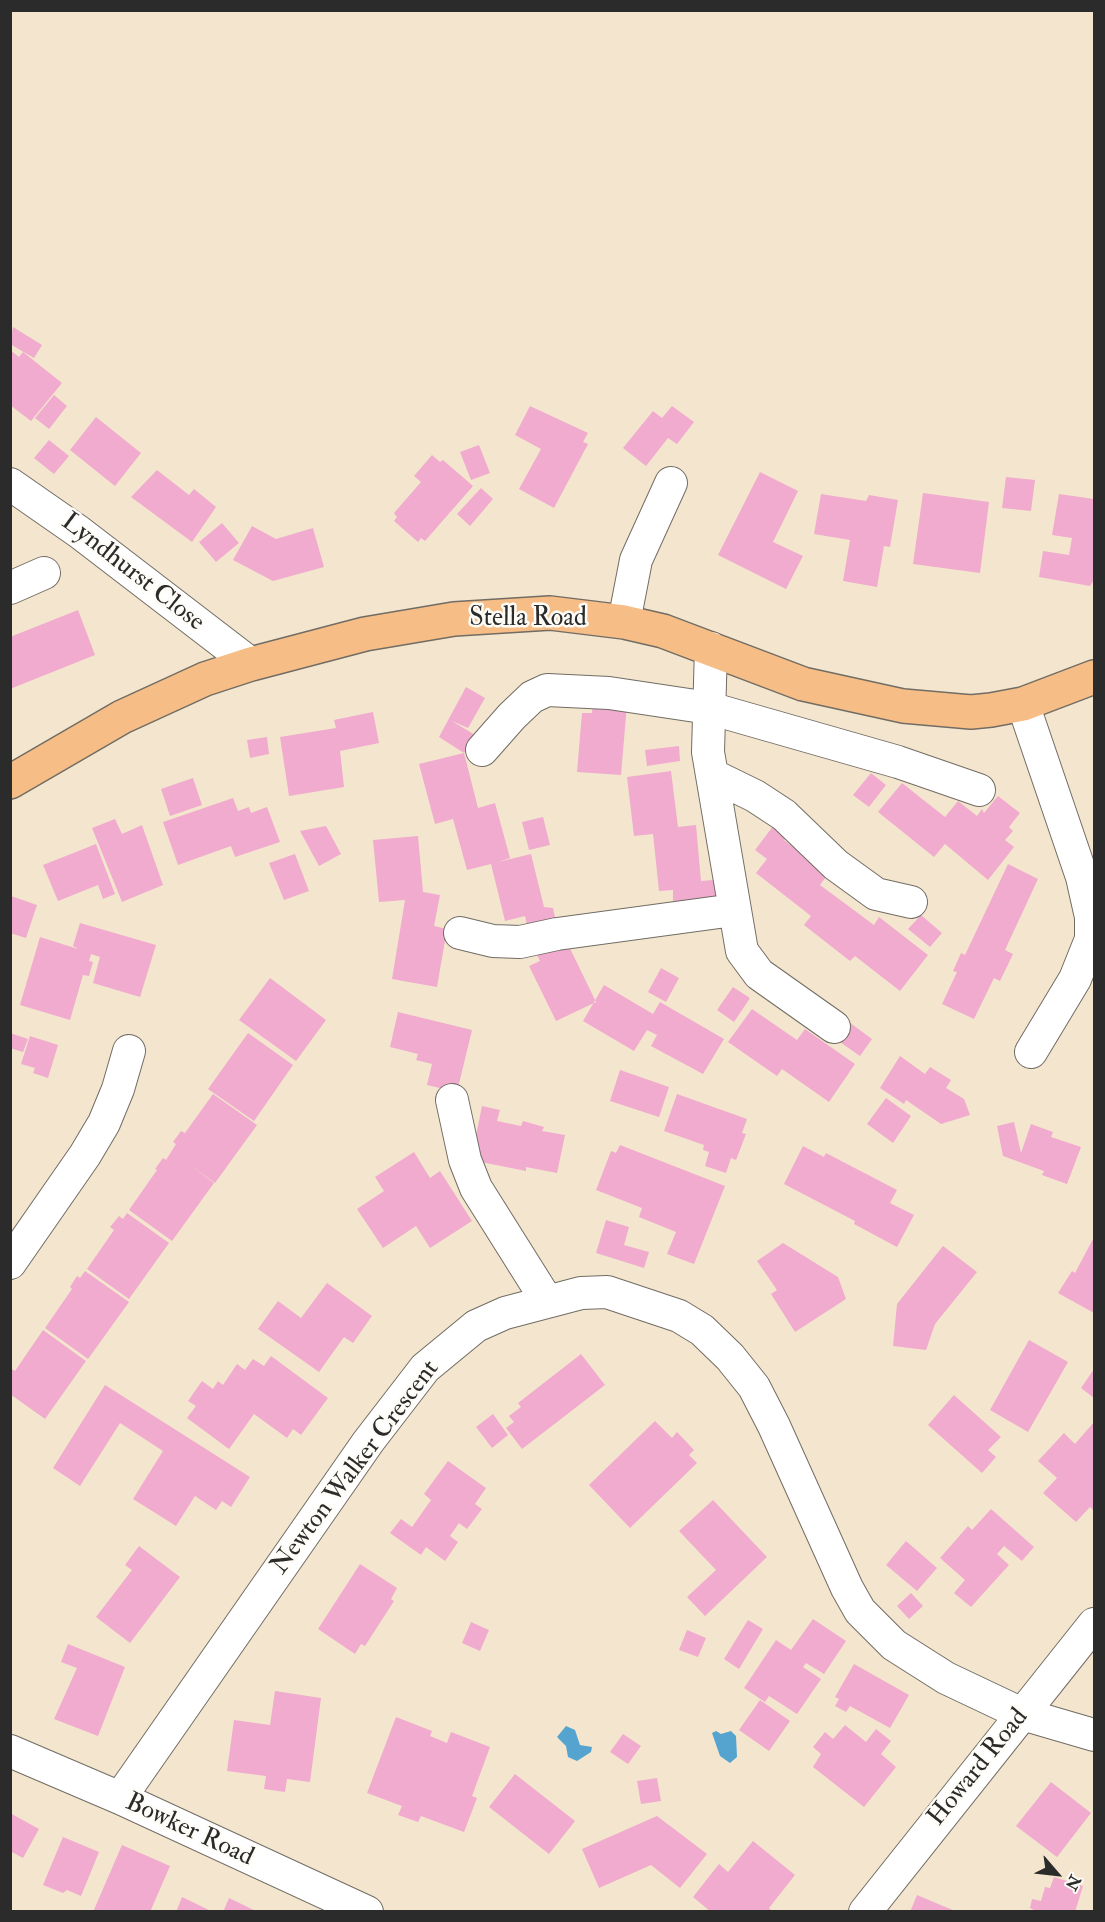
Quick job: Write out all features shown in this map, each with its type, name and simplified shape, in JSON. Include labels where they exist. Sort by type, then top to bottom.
[{"type":"main road","name":"Stella Road","points":[[10,782],[47,758],[150,703],[206,679],[251,664],[365,634],[454,619],[550,613],[624,622],[711,648],[803,684],[903,706],[971,712],[1023,704],[1095,677]]},
{"type":"street","points":[[624,622],[636,560],[671,483]]},
{"type":"street","name":"Lyndhurst Close","points":[[10,484],[79,532],[251,664]]},
{"type":"street","points":[[10,588],[44,573]]},
{"type":"street","points":[[711,648],[708,752],[742,951],[748,963],[759,974],[834,1027]]},
{"type":"street","points":[[482,750],[532,697],[547,690],[609,693],[710,708],[898,762],[979,790]]},
{"type":"street","points":[[1023,704],[1083,877],[1091,917],[1090,939],[1075,979],[1031,1052]]},
{"type":"street","points":[[712,775],[755,796],[784,815],[836,865],[876,894],[911,902]]},
{"type":"street","points":[[460,933],[493,941],[520,942],[557,934],[734,910]]},
{"type":"street","points":[[10,1263],[85,1155],[104,1123],[118,1089],[129,1051]]},
{"type":"street","points":[[452,1100],[465,1160],[476,1188],[546,1300]]},
{"type":"street","name":"Newton Walker Crescent","points":[[120,1797],[368,1442],[425,1368],[476,1326],[505,1313],[546,1300],[581,1293],[607,1292],[679,1316],[718,1343],[754,1388],[774,1426],[825,1545],[860,1611],[894,1645],[915,1660],[1022,1714],[1095,1735]]},
{"type":"street","name":"Howard Road","points":[[865,1911],[1095,1624]]},
{"type":"street","name":"Bowker Road","points":[[10,1751],[120,1797],[367,1911]]},
{"type":"water","points":[[566,1726],[575,1730],[580,1745],[592,1747],[591,1752],[577,1761],[568,1757],[566,1746],[557,1737]]},
{"type":"water","points":[[716,1731],[721,1734],[731,1731],[736,1736],[737,1757],[730,1763],[720,1756],[712,1733]]},
{"type":"building","points":[[13,327],[42,345],[34,358],[10,344]]},
{"type":"building","points":[[10,350],[19,357],[23,352],[62,383],[31,421],[10,405]]},
{"type":"building","points":[[54,395],[67,406],[49,429],[35,418]]},
{"type":"building","points":[[530,406],[588,433],[583,442],[588,444],[554,508],[519,489],[541,449],[515,435]]},
{"type":"building","points":[[672,406],[694,422],[677,444],[668,438],[646,466],[623,448],[653,411],[662,418]]},
{"type":"building","points":[[96,417],[141,453],[115,486],[70,450]]},
{"type":"building","points":[[49,440],[69,456],[54,474],[34,458]]},
{"type":"building","points":[[479,445],[490,473],[471,480],[460,452]]},
{"type":"building","points":[[432,455],[440,462],[443,460],[473,486],[425,541],[421,538],[418,542],[394,521],[397,517],[394,513],[421,482],[414,476]]},
{"type":"building","points":[[157,470],[189,495],[194,489],[216,507],[192,542],[131,497]]},
{"type":"building","points":[[760,472],[798,491],[773,542],[803,556],[786,589],[718,555]]},
{"type":"building","points":[[1006,477],[1035,480],[1031,511],[1002,508]]},
{"type":"building","points":[[481,488],[493,499],[470,526],[457,514]]},
{"type":"building","points":[[923,493],[989,502],[980,573],[913,564]]},
{"type":"building","points":[[821,494],[866,501],[869,495],[898,500],[890,547],[884,546],[877,587],[843,581],[850,540],[814,534]]},
{"type":"building","points":[[1059,494],[1094,499],[1094,580],[1090,586],[1039,577],[1043,551],[1069,555],[1072,538],[1052,535]]},
{"type":"building","points":[[222,523],[239,543],[216,562],[199,542]]},
{"type":"building","points":[[252,526],[276,539],[313,528],[324,567],[273,581],[233,560]]},
{"type":"building","points":[[78,610],[95,655],[10,689],[10,637]]},
{"type":"building","points":[[466,687],[485,698],[468,728],[452,721],[475,735],[464,753],[439,737]]},
{"type":"building","points":[[593,701],[627,704],[621,775],[577,772],[582,713],[592,713]]},
{"type":"building","points":[[373,712],[379,743],[340,751],[344,787],[289,796],[280,737],[336,728],[334,720]]},
{"type":"building","points":[[267,737],[269,754],[250,758],[247,740]]},
{"type":"building","points":[[679,746],[680,761],[647,766],[645,750]]},
{"type":"building","points":[[464,753],[478,808],[495,803],[510,858],[498,862],[531,854],[544,907],[553,908],[556,922],[528,929],[525,916],[505,921],[491,864],[467,870],[453,819],[435,824],[419,764]]},
{"type":"building","points":[[671,771],[678,827],[696,825],[701,881],[714,880],[717,897],[673,902],[673,890],[659,891],[653,834],[634,836],[627,777]]},
{"type":"building","points":[[871,773],[886,785],[869,807],[853,795]]},
{"type":"building","points":[[193,778],[202,805],[170,816],[161,789]]},
{"type":"building","points":[[902,783],[945,817],[958,801],[977,816],[982,809],[984,813],[998,796],[1020,813],[1009,827],[1013,831],[1005,840],[1014,847],[988,880],[945,844],[934,857],[878,812]]},
{"type":"building","points":[[233,798],[238,811],[249,807],[251,813],[267,807],[280,842],[235,857],[231,846],[178,865],[163,822]]},
{"type":"building","points":[[543,817],[550,845],[529,850],[522,822]]},
{"type":"building","points":[[115,819],[122,834],[142,825],[163,885],[122,902],[92,828]]},
{"type":"building","points":[[774,825],[787,836],[784,840],[828,874],[820,885],[874,925],[879,917],[928,955],[900,991],[855,956],[850,961],[804,925],[811,916],[756,873],[767,859],[755,850]]},
{"type":"building","points":[[326,826],[341,854],[319,866],[300,831]]},
{"type":"building","points":[[418,836],[423,892],[440,895],[434,926],[447,929],[437,987],[392,979],[405,900],[379,902],[373,840]]},
{"type":"building","points":[[96,844],[115,894],[103,899],[98,885],[58,901],[43,865]]},
{"type":"building","points":[[295,854],[309,891],[284,900],[269,863]]},
{"type":"building","points":[[1008,864],[1038,879],[1005,950],[1013,954],[1000,981],[994,978],[974,1019],[942,1004],[957,972],[953,971],[961,953],[965,955]]},
{"type":"building","points":[[11,896],[37,905],[26,938],[10,933]]},
{"type":"building","points":[[921,915],[942,933],[930,947],[908,929]]},
{"type":"building","points":[[80,923],[156,945],[140,997],[93,983],[100,957],[91,954],[89,961],[93,962],[89,976],[83,975],[70,1020],[20,1005],[40,937],[78,949],[73,946]]},
{"type":"building","points":[[564,936],[596,1002],[556,1021],[529,966],[540,961],[535,951]]},
{"type":"building","points":[[661,968],[679,978],[666,1002],[648,992]]},
{"type":"building","points":[[270,978],[326,1020],[296,1061],[239,1020]]},
{"type":"building","points":[[604,985],[653,1014],[660,1002],[724,1039],[703,1074],[651,1046],[657,1035],[647,1030],[634,1051],[583,1021]]},
{"type":"building","points":[[733,987],[750,998],[734,1022],[717,1010]]},
{"type":"building","points":[[752,1009],[797,1040],[805,1029],[855,1064],[829,1102],[782,1069],[777,1076],[728,1042]]},
{"type":"building","points":[[398,1012],[472,1030],[457,1092],[427,1085],[432,1064],[416,1060],[418,1054],[390,1047]]},
{"type":"building","points":[[849,1022],[872,1039],[860,1056],[837,1040]]},
{"type":"building","points":[[10,1033],[28,1039],[23,1052],[10,1048]]},
{"type":"building","points":[[248,1033],[293,1065],[254,1121],[208,1089]]},
{"type":"building","points":[[30,1036],[58,1045],[48,1078],[33,1073],[35,1068],[21,1064]]},
{"type":"building","points":[[900,1056],[925,1074],[930,1067],[951,1080],[946,1088],[964,1099],[970,1115],[941,1124],[906,1100],[904,1104],[880,1088]]},
{"type":"building","points":[[620,1070],[669,1087],[659,1117],[610,1101]]},
{"type":"building","points":[[213,1094],[257,1125],[215,1183],[187,1163],[214,1183],[172,1241],[129,1210],[163,1158],[166,1160],[176,1144],[173,1142],[181,1131],[185,1133]]},
{"type":"building","points":[[677,1094],[747,1119],[742,1133],[746,1134],[736,1160],[731,1158],[726,1173],[705,1166],[709,1152],[703,1150],[704,1145],[664,1131]]},
{"type":"building","points":[[886,1098],[911,1116],[893,1143],[867,1124]]},
{"type":"building","points":[[482,1106],[500,1110],[497,1121],[521,1126],[523,1121],[544,1127],[542,1131],[565,1135],[557,1173],[526,1167],[526,1171],[471,1160]]},
{"type":"building","points":[[1014,1122],[1021,1153],[1031,1124],[1053,1132],[1051,1137],[1081,1147],[1067,1184],[1042,1175],[1044,1171],[1003,1156],[997,1126]]},
{"type":"building","points":[[620,1145],[725,1186],[694,1264],[667,1254],[676,1232],[639,1217],[642,1208],[596,1190],[611,1151],[616,1153]]},
{"type":"building","points":[[803,1146],[824,1157],[826,1153],[897,1190],[890,1203],[914,1215],[897,1247],[854,1224],[855,1221],[784,1184]]},
{"type":"building","points":[[414,1152],[430,1178],[440,1171],[472,1221],[430,1248],[416,1226],[383,1248],[357,1209],[384,1191],[375,1177]]},
{"type":"building","points":[[127,1213],[169,1243],[129,1299],[87,1269],[114,1230],[110,1227],[119,1216],[123,1219]]},
{"type":"building","points":[[606,1220],[629,1227],[624,1245],[649,1252],[644,1268],[596,1253]]},
{"type":"building","points":[[1094,1237],[1094,1313],[1058,1293],[1072,1271],[1075,1273]]},
{"type":"building","points":[[783,1243],[838,1277],[846,1299],[795,1332],[771,1294],[777,1290],[757,1261]]},
{"type":"building","points":[[943,1246],[977,1272],[935,1324],[926,1350],[893,1346],[897,1304]]},
{"type":"building","points":[[85,1271],[129,1302],[88,1359],[45,1328],[72,1289],[70,1287],[77,1276],[80,1278]]},
{"type":"building","points":[[327,1283],[372,1316],[353,1343],[344,1337],[319,1372],[258,1329],[278,1301],[301,1318]]},
{"type":"building","points":[[43,1330],[86,1361],[45,1419],[10,1394],[10,1368],[15,1371]]},
{"type":"building","points":[[1029,1340],[1068,1362],[1028,1432],[990,1410]]},
{"type":"building","points":[[581,1354],[605,1385],[522,1449],[506,1428],[514,1422],[509,1416],[521,1407],[518,1403]]},
{"type":"building","points":[[271,1356],[328,1398],[301,1435],[293,1429],[287,1438],[254,1414],[229,1449],[187,1418],[196,1406],[188,1401],[202,1381],[213,1389],[218,1381],[223,1385],[237,1364],[245,1370],[253,1359],[264,1366]]},
{"type":"building","points":[[1094,1369],[1094,1398],[1081,1388]]},
{"type":"building","points":[[105,1385],[250,1477],[231,1507],[222,1501],[216,1510],[195,1496],[176,1526],[133,1499],[163,1451],[120,1423],[80,1486],[53,1468]]},
{"type":"building","points":[[954,1395],[1001,1437],[988,1450],[996,1457],[982,1473],[928,1425]]},
{"type":"building","points":[[493,1414],[508,1435],[492,1448],[476,1427]]},
{"type":"building","points":[[655,1421],[672,1438],[677,1432],[694,1450],[689,1455],[697,1463],[630,1528],[589,1485]]},
{"type":"building","points":[[1094,1422],[1094,1511],[1090,1507],[1076,1522],[1043,1493],[1057,1478],[1038,1461],[1064,1433],[1075,1444]]},
{"type":"building","points":[[448,1461],[486,1488],[475,1504],[482,1509],[467,1529],[459,1523],[450,1536],[458,1542],[445,1561],[426,1547],[421,1555],[390,1533],[401,1519],[412,1527],[431,1500],[424,1494]]},
{"type":"building","points":[[713,1500],[767,1557],[705,1616],[687,1597],[716,1570],[679,1531]]},
{"type":"building","points":[[991,1509],[1034,1547],[1022,1561],[1004,1546],[997,1554],[1009,1565],[971,1607],[954,1593],[965,1580],[940,1558],[968,1526],[972,1530]]},
{"type":"building","points":[[906,1541],[937,1568],[917,1591],[886,1565]]},
{"type":"building","points":[[139,1546],[180,1577],[130,1643],[96,1617],[132,1570],[125,1565]]},
{"type":"building","points":[[360,1564],[397,1588],[391,1599],[394,1601],[365,1646],[361,1644],[355,1654],[318,1629]]},
{"type":"building","points":[[911,1593],[923,1606],[909,1619],[897,1606]]},
{"type":"building","points":[[813,1619],[846,1641],[824,1674],[806,1663],[803,1667],[821,1679],[797,1714],[769,1696],[765,1702],[744,1688],[776,1640],[791,1650]]},
{"type":"building","points":[[748,1620],[763,1629],[739,1669],[724,1659]]},
{"type":"building","points":[[471,1622],[489,1630],[480,1651],[462,1643]]},
{"type":"building","points":[[687,1630],[706,1638],[698,1657],[679,1650]]},
{"type":"building","points":[[68,1644],[125,1667],[98,1736],[54,1719],[77,1668],[61,1662]]},
{"type":"building","points":[[854,1664],[909,1695],[890,1728],[850,1706],[846,1712],[835,1706],[839,1699],[835,1697]]},
{"type":"building","points":[[275,1691],[321,1698],[310,1782],[287,1779],[285,1792],[264,1789],[266,1776],[227,1771],[234,1720],[270,1725]]},
{"type":"building","points":[[760,1700],[790,1721],[769,1751],[739,1730]]},
{"type":"building","points":[[396,1717],[432,1731],[430,1736],[447,1743],[451,1732],[490,1747],[472,1796],[477,1798],[464,1832],[421,1816],[418,1822],[398,1815],[402,1806],[367,1793]]},
{"type":"building","points":[[845,1725],[866,1742],[876,1729],[891,1741],[881,1754],[896,1767],[864,1807],[813,1767],[821,1754],[813,1747],[825,1732],[833,1739]]},
{"type":"building","points":[[623,1734],[641,1746],[628,1764],[610,1752]]},
{"type":"building","points":[[515,1774],[575,1821],[549,1854],[489,1807]]},
{"type":"building","points":[[657,1778],[661,1801],[641,1804],[637,1781]]},
{"type":"building","points":[[1051,1782],[1091,1813],[1057,1857],[1016,1826]]},
{"type":"building","points":[[10,1813],[39,1829],[23,1858],[10,1851]]},
{"type":"building","points":[[657,1816],[707,1854],[680,1888],[651,1865],[599,1888],[582,1849]]},
{"type":"building","points":[[63,1837],[99,1852],[81,1896],[67,1890],[63,1893],[43,1885]]},
{"type":"building","points":[[753,1841],[795,1875],[769,1908],[773,1912],[711,1912],[693,1897],[719,1864],[728,1872]]},
{"type":"building","points":[[122,1845],[170,1866],[150,1912],[93,1912]]},
{"type":"building","points":[[1054,1877],[1083,1886],[1075,1912],[1038,1912],[1030,1908],[1032,1899],[1041,1901],[1045,1887],[1050,1888]]},
{"type":"building","points":[[917,1895],[955,1911],[955,1912],[910,1912]]},
{"type":"building","points":[[182,1897],[213,1912],[176,1912]]},
{"type":"building","points":[[229,1898],[258,1912],[223,1912]]}]
